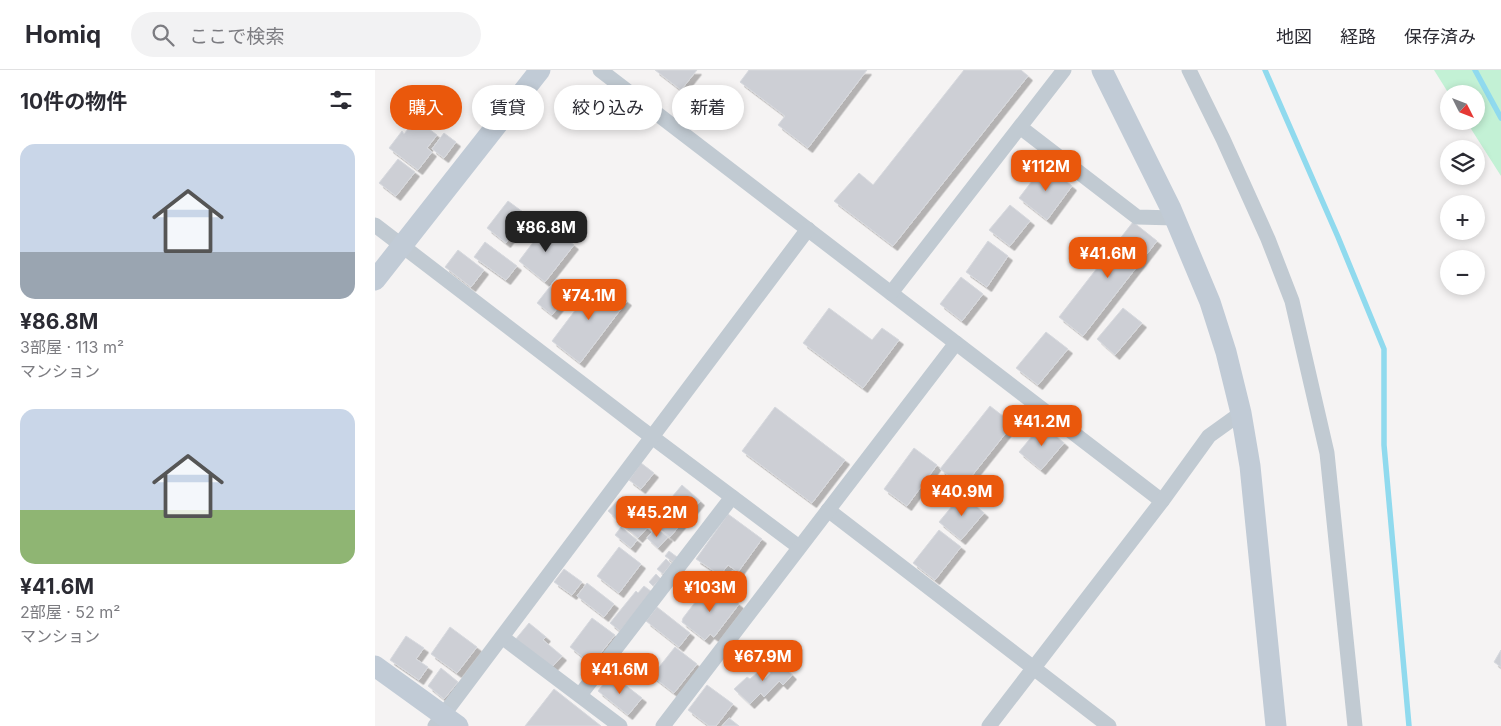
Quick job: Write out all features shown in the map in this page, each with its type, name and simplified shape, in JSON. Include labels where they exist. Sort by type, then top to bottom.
[{"type":"street","points":[[375,280],[540,70]]},
{"type":"street","points":[[600,70],[1162,501]]},
{"type":"street","points":[[891,293],[1064,70]]},
{"type":"street","points":[[1102,70],[1175,218],[1210,302],[1226,352],[1241,413],[1250,466],[1277,726]]},
{"type":"street","points":[[1189,70],[1223,139],[1268,239],[1292,301],[1327,453],[1355,726]]},
{"type":"street","points":[[1020,127],[1137,217],[1175,218]]},
{"type":"street","points":[[375,226],[651,438],[799,547]]},
{"type":"street","points":[[375,666],[445,722],[502,637],[808,229]]},
{"type":"street","points":[[663,726],[956,343]]},
{"type":"street","points":[[989,726],[1162,501],[1209,436],[1241,413]]},
{"type":"street","points":[[579,695],[732,497]]},
{"type":"street","points":[[828,510],[1109,726]]},
{"type":"street","points":[[502,637],[620,726]]},
{"type":"green space","points":[[1434,70],[1501,70],[1501,176],[1485,151],[1485,140],[1478,140],[1472,130],[1485,130],[1485,85],[1443,85]]},
{"type":"building","points":[[655,70],[697,70],[685,85],[674,85]]},
{"type":"building","points":[[749,70],[867,70],[808,148],[778,125],[785,116],[740,82]]},
{"type":"building","points":[[964,70],[1021,70],[1028,76],[893,246],[834,201],[859,173],[873,185]]},
{"type":"building","points":[[407,130],[430,130],[437,135],[427,148],[432,152],[418,170],[389,148],[402,131],[404,134]]},
{"type":"building","points":[[444,133],[456,142],[444,158],[432,149]]},
{"type":"building","points":[[398,159],[415,172],[396,196],[379,183]]},
{"type":"building","points":[[1045,164],[1072,186],[1047,220],[1019,198]]},
{"type":"building","points":[[508,201],[527,215],[506,243],[487,228]]},
{"type":"building","points":[[1010,205],[1030,221],[1010,246],[989,230]]},
{"type":"building","points":[[1133,222],[1157,241],[1083,336],[1059,317]]},
{"type":"building","points":[[547,224],[574,245],[545,282],[519,261]]},
{"type":"building","points":[[988,241],[1008,256],[987,287],[966,272]]},
{"type":"building","points":[[485,242],[517,266],[506,280],[474,257]]},
{"type":"building","points":[[458,250],[484,270],[471,287],[445,267]]},
{"type":"building","points":[[961,277],[983,294],[962,321],[940,304]]},
{"type":"building","points":[[556,279],[571,291],[552,315],[537,303]]},
{"type":"building","points":[[598,280],[627,301],[580,363],[552,341]]},
{"type":"building","points":[[829,308],[872,340],[882,328],[899,340],[863,388],[803,343]]},
{"type":"building","points":[[1123,308],[1142,323],[1115,355],[1097,339]]},
{"type":"building","points":[[1046,332],[1068,349],[1038,385],[1016,368]]},
{"type":"building","points":[[990,406],[1013,424],[963,487],[940,469]]},
{"type":"building","points":[[775,407],[845,460],[812,503],[742,451]]},
{"type":"building","points":[[1042,424],[1064,443],[1041,470],[1019,452]]},
{"type":"building","points":[[914,448],[937,465],[907,506],[884,489]]},
{"type":"building","points":[[641,463],[654,473],[641,489],[629,480]]},
{"type":"building","points":[[682,485],[700,501],[670,537],[659,528],[664,521],[657,515]]},
{"type":"building","points":[[962,494],[984,513],[961,540],[939,522]]},
{"type":"building","points":[[619,499],[634,513],[632,515],[647,528],[638,538],[608,511]]},
{"type":"building","points":[[728,514],[762,539],[738,572],[728,565],[720,575],[696,559]]},
{"type":"building","points":[[621,527],[637,540],[631,548],[615,535]]},
{"type":"building","points":[[656,528],[668,537],[658,548],[647,538]]},
{"type":"building","points":[[939,530],[961,547],[935,580],[913,563]]},
{"type":"building","points":[[619,547],[641,564],[619,593],[597,576]]},
{"type":"building","points":[[669,551],[677,557],[673,562],[665,556]]},
{"type":"building","points":[[666,559],[671,564],[663,574],[657,569]]},
{"type":"building","points":[[564,569],[582,582],[572,595],[554,582]]},
{"type":"building","points":[[656,574],[661,579],[653,586],[649,582]]},
{"type":"building","points":[[587,583],[614,604],[604,617],[577,596]]},
{"type":"building","points":[[715,585],[739,604],[714,637],[710,634],[705,640],[682,622],[706,588],[710,591]]},
{"type":"building","points":[[644,586],[652,592],[620,631],[610,623],[636,591],[638,593]]},
{"type":"building","points":[[657,607],[690,633],[679,647],[646,621]]},
{"type":"building","points":[[592,618],[615,635],[592,664],[570,647]]},
{"type":"building","points":[[529,623],[546,637],[543,640],[562,656],[551,668],[515,640]]},
{"type":"building","points":[[450,627],[477,647],[457,673],[431,654]]},
{"type":"building","points":[[406,636],[424,648],[416,659],[428,667],[419,680],[390,660]]},
{"type":"building","points":[[675,647],[697,664],[674,693],[652,676]]},
{"type":"building","points":[[1501,650],[1501,667],[1494,662]]},
{"type":"building","points":[[775,658],[792,675],[783,685],[779,681],[764,697],[761,693],[750,704],[734,689],[747,677],[750,679],[758,672],[765,679],[771,673],[766,667]]},
{"type":"building","points":[[441,668],[458,682],[444,699],[428,686]]},
{"type":"building","points":[[611,674],[642,698],[628,715],[598,691]]},
{"type":"building","points":[[707,685],[733,704],[716,726],[709,726],[688,710]]},
{"type":"building","points":[[554,689],[601,726],[525,726]]},
{"type":"building","points":[[729,718],[739,726],[722,726]]},
{"type":"waterway","points":[[1265,70],[1338,237],[1384,349],[1384,445],[1409,726]]},
{"type":"waterway","points":[[1475,70],[1501,118]]}]
